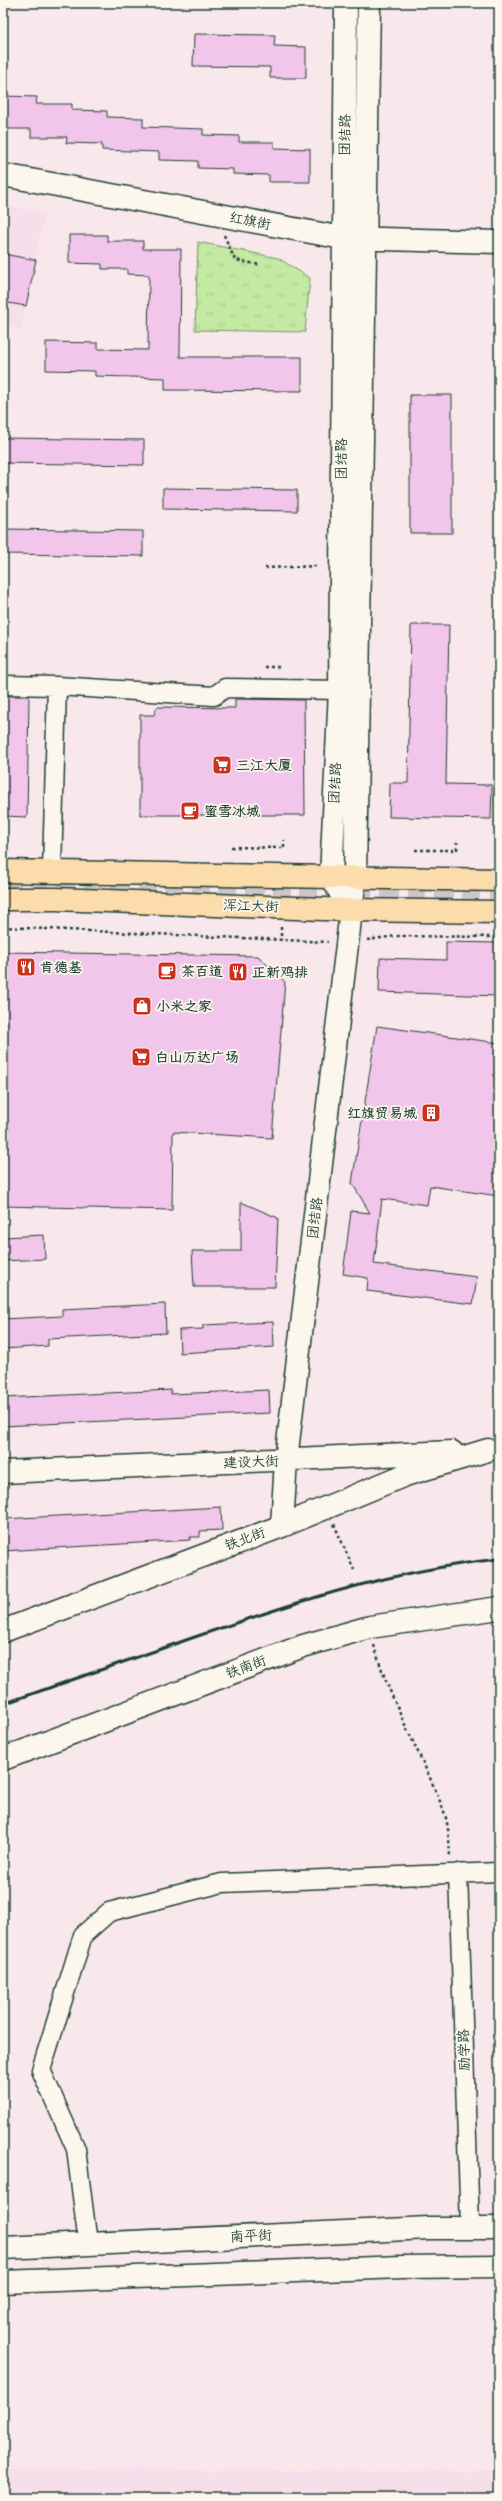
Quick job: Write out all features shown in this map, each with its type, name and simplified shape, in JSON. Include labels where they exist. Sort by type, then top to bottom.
[{"type":"main road","points":[[3,871],[499,880]]},
{"type":"main road","name":"浑江大街","points":[[3,900],[55,899],[350,910],[499,912]]},
{"type":"street","name":"团结路","points":[[331,876],[340,690],[346,3]]},
{"type":"street","name":"团结路","points":[[282,1526],[286,1460],[355,877],[369,3]]},
{"type":"street","name":"红旗街","points":[[3,175],[365,241],[499,242]]},
{"type":"street","points":[[3,685],[57,686],[214,696],[225,688],[340,690]]},
{"type":"street","points":[[52,871],[57,686]]},
{"type":"street","points":[[331,876],[350,910]]},
{"type":"street","name":"建设大街","points":[[3,1472],[494,1450]]},
{"type":"street","name":"铁北街","points":[[3,1631],[282,1526],[405,1474],[494,1450]]},
{"type":"street","name":"铁南街","points":[[3,1759],[303,1646],[370,1627],[499,1608]]},
{"type":"street","points":[[88,2244],[76,2149],[41,2070],[84,1935],[109,1912],[222,1883],[499,1872]]},
{"type":"street","name":"励学路","points":[[455,1873],[470,2228]]},
{"type":"street","name":"南平街","points":[[3,2248],[429,2228],[499,2228]]},
{"type":"street","points":[[3,2282],[402,2267],[499,2266]]},
{"type":"path","points":[[224,235],[235,260],[261,265]]},
{"type":"path","points":[[265,568],[318,566]]},
{"type":"path","points":[[264,667],[282,667]]},
{"type":"path","points":[[231,847],[284,848],[284,840]]},
{"type":"path","points":[[415,850],[457,850],[457,842]]},
{"type":"path","points":[[3,928],[347,942],[396,936],[499,937]]},
{"type":"path","points":[[326,1508],[354,1570]]},
{"type":"path","points":[[370,1627],[382,1672],[414,1748],[444,1810],[455,1873]]},
{"type":"shaded area","points":[[3,204],[45,213],[21,329],[3,325]]},
{"type":"shaded area","points":[[3,2469],[499,2471],[499,2498],[3,2498]]},
{"type":"green space","points":[[198,242],[278,258],[310,278],[305,332],[195,330]]},
{"type":"building","points":[[194,34],[275,35],[274,46],[306,47],[306,78],[270,78],[270,67],[193,66]]},
{"type":"building","points":[[3,96],[37,97],[36,104],[72,104],[72,110],[107,111],[107,117],[143,118],[143,127],[203,129],[203,135],[239,136],[239,142],[274,142],[274,148],[310,149],[310,182],[269,182],[269,175],[233,174],[233,169],[198,168],[198,161],[159,160],[159,152],[102,150],[102,144],[66,143],[67,137],[31,137],[31,129],[3,129]]},
{"type":"building","points":[[69,235],[107,235],[107,241],[143,241],[143,249],[181,249],[180,357],[302,357],[302,391],[165,390],[165,378],[95,376],[95,371],[46,370],[46,342],[98,343],[98,349],[148,350],[149,275],[127,274],[127,269],[102,269],[102,264],[69,263]]},
{"type":"building","points":[[3,254],[36,260],[26,306],[3,302]]},
{"type":"building","points":[[410,395],[452,395],[452,533],[410,533]]},
{"type":"building","points":[[3,438],[144,440],[144,465],[3,463]]},
{"type":"building","points":[[163,488],[297,490],[297,511],[163,509]]},
{"type":"building","points":[[3,529],[143,531],[143,556],[3,554]]},
{"type":"building","points":[[411,625],[449,625],[446,784],[492,785],[491,819],[389,817],[390,783],[408,783]]},
{"type":"building","points":[[3,696],[29,696],[27,817],[3,816]]},
{"type":"building","name":"三江大厦","points":[[235,699],[304,700],[305,815],[140,815],[140,715],[154,715],[157,707],[235,708]]},
{"type":"building","points":[[446,942],[499,943],[499,996],[379,992],[380,958],[446,960]]},
{"type":"building","name":"白山万达广场","points":[[3,952],[258,956],[285,982],[272,1138],[173,1132],[172,1210],[3,1206]]},
{"type":"building","name":"红旗贸易城","points":[[377,1026],[499,1043],[499,1196],[430,1186],[427,1205],[382,1199],[374,1264],[477,1277],[473,1304],[367,1291],[368,1278],[343,1274],[351,1211],[370,1213],[352,1183]]},
{"type":"building","points":[[241,1202],[278,1218],[275,1287],[194,1287],[192,1251],[241,1251]]},
{"type":"building","points":[[44,1235],[45,1259],[3,1261],[3,1237]]},
{"type":"building","points":[[165,1304],[166,1333],[48,1339],[48,1346],[3,1349],[3,1319],[62,1316],[62,1309]]},
{"type":"building","points":[[273,1322],[274,1347],[180,1353],[179,1330],[203,1329],[203,1325]]},
{"type":"building","points":[[171,1390],[171,1394],[269,1390],[270,1413],[3,1426],[3,1398]]},
{"type":"building","points":[[221,1507],[222,1530],[200,1531],[200,1537],[190,1537],[190,1540],[3,1551],[3,1519]]},
{"type":"tunnel","points":[[3,887],[499,895]]},
{"type":"railway","points":[[3,1704],[267,1612],[343,1590],[420,1571],[499,1559]]},
{"type":"place","name":"三江大厦","points":[[222,765]]},
{"type":"place","name":"蜜雪冰城","points":[[190,811]]},
{"type":"place","name":"肯德基","points":[[26,967]]},
{"type":"place","name":"茶百道","points":[[167,971]]},
{"type":"place","name":"正新鸡排","points":[[238,972]]},
{"type":"place","name":"小米之家","points":[[142,1006]]},
{"type":"place","name":"白山万达广场","points":[[141,1057]]},
{"type":"place","name":"红旗贸易城","points":[[431,1113]]}]
